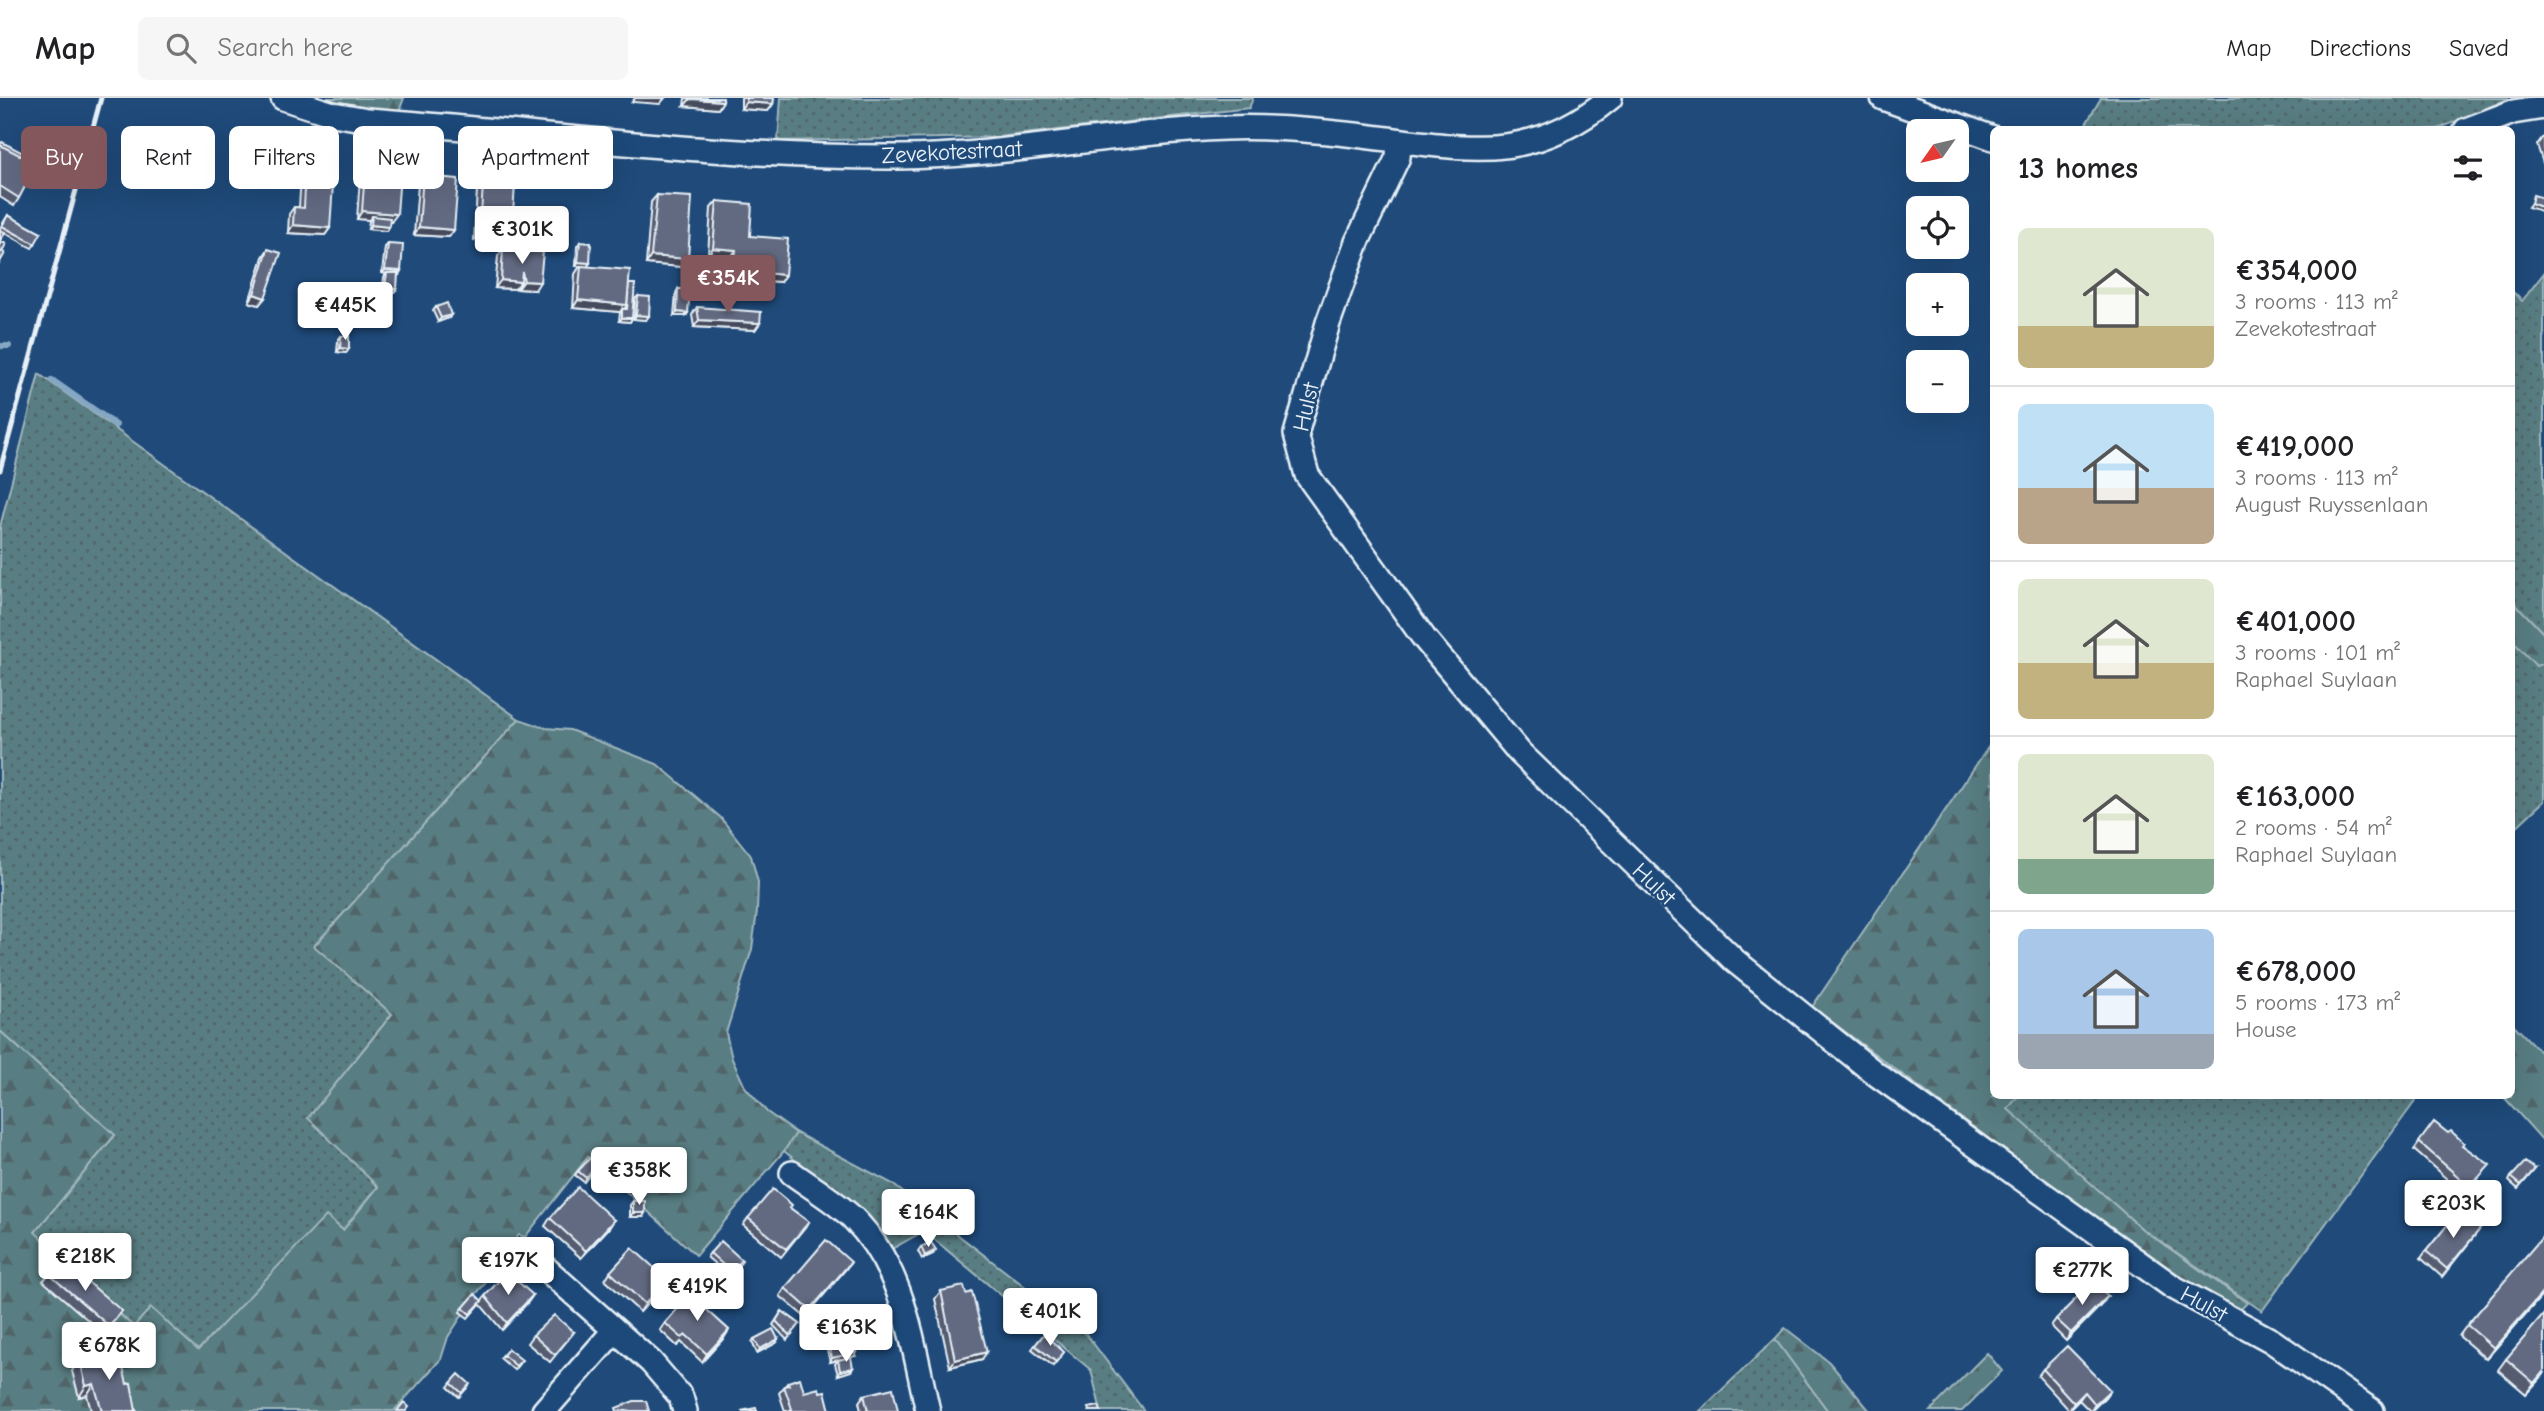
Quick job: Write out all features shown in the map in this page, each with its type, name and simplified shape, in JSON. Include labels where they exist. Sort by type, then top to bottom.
[{"type":"street","name":"Zevekotestraat","points":[[284,98],[333,114],[368,120],[814,156],[970,154],[1236,128],[1274,127],[1458,149],[1504,147],[1532,142],[1577,124],[1610,98]]},
{"type":"street","points":[[1883,98],[1990,137]]},
{"type":"street","points":[[2476,126],[2513,112],[2544,107]]},
{"type":"street","name":"Hulst","points":[[1399,141],[1398,157],[1357,242],[1328,323],[1296,434],[1307,475],[1423,638],[1520,753],[1735,961],[1876,1074],[2172,1287],[2272,1341],[2372,1411]]},
{"type":"street","points":[[792,1173],[852,1217],[882,1255],[901,1293],[928,1411]]},
{"type":"street","points":[[544,1267],[651,1362],[681,1397],[685,1411]]},
{"type":"street","points":[[544,1411],[614,1331]]},
{"type":"green space","points":[[305,98],[404,98],[398,114]]},
{"type":"green space","points":[[781,98],[1253,98],[1249,108],[997,137],[778,141]]},
{"type":"green space","points":[[2101,98],[2508,98],[2445,126],[2085,126]]},
{"type":"green space","points":[[2544,273],[2544,634],[2515,603],[2515,294],[2522,301]]},
{"type":"green space","points":[[39,374],[519,719],[315,946],[392,1014],[309,1118],[378,1186],[343,1230],[326,1217],[198,1351],[151,1308],[134,1327],[34,1232],[115,1135],[0,1031],[0,527]]},
{"type":"green space","points":[[2515,603],[2544,634],[2544,663],[2536,666],[2515,643]]},
{"type":"green space","points":[[2515,643],[2536,665],[2544,663],[2544,801],[2515,828]]},
{"type":"green space","points":[[519,719],[546,728],[570,730],[657,764],[720,817],[751,856],[758,882],[752,949],[726,1033],[732,1059],[745,1087],[767,1112],[796,1133],[784,1151],[696,1255],[588,1157],[525,1237],[519,1235],[500,1259],[504,1262],[461,1311],[463,1314],[448,1337],[441,1359],[394,1411],[0,1411],[0,1031],[115,1135],[35,1232],[133,1327],[151,1308],[198,1350],[326,1216],[343,1230],[378,1187],[308,1118],[392,1014],[314,946]]},
{"type":"green space","points":[[1990,744],[1990,1099],[2016,1099],[2008,1109],[2142,1229],[2247,1303],[2239,1311],[2167,1272],[1812,1007]]},
{"type":"green space","points":[[2515,1026],[2544,1056],[2544,1142],[2506,1099],[2515,1099]]},
{"type":"green space","points":[[2015,1099],[2417,1099],[2262,1311],[2142,1229],[2007,1109]]},
{"type":"green space","points":[[796,1133],[891,1183],[1086,1334],[1144,1411],[1101,1411],[1091,1370],[924,1231],[890,1250],[842,1197],[784,1151]]},
{"type":"green space","points":[[1785,1328],[1829,1362],[1870,1411],[1828,1411],[1775,1339]]},
{"type":"green space","points":[[1775,1339],[1828,1411],[1700,1411]]},
{"type":"green space","points":[[1987,1353],[2002,1371],[1962,1411],[1930,1411]]},
{"type":"building","points":[[690,98],[723,98],[723,101]]},
{"type":"building","points":[[746,98],[774,98],[773,104],[746,102]]},
{"type":"building","points":[[2,142],[21,152],[21,156],[0,145]]},
{"type":"building","points":[[0,145],[21,156],[21,189],[24,189],[19,198],[0,186]]},
{"type":"building","points":[[444,178],[458,179],[454,230],[419,227],[422,189],[444,189]]},
{"type":"building","points":[[305,189],[333,189],[330,228],[293,225],[294,207],[304,208]]},
{"type":"building","points":[[364,189],[399,189],[397,214],[362,211]]},
{"type":"building","points":[[483,189],[515,189],[512,227],[493,226],[492,234],[480,233]]},
{"type":"building","points":[[657,195],[692,197],[688,259],[651,256]]},
{"type":"building","points":[[2533,195],[2544,198],[2544,208],[2531,203]]},
{"type":"building","points":[[717,201],[752,204],[750,236],[788,239],[785,275],[734,270],[736,250],[713,248]]},
{"type":"building","points":[[8,215],[41,233],[35,244],[2,226]]},
{"type":"building","points":[[372,216],[390,218],[389,227],[371,225]]},
{"type":"building","points":[[0,241],[6,244],[0,262]]},
{"type":"building","points":[[580,242],[591,243],[590,263],[578,262]]},
{"type":"building","points":[[388,244],[403,245],[401,271],[385,270]]},
{"type":"building","points":[[268,249],[281,253],[265,298],[254,294]]},
{"type":"building","points":[[503,249],[543,252],[540,282],[524,281],[522,272],[521,282],[501,280]]},
{"type":"building","points":[[581,266],[630,270],[627,305],[578,300]]},
{"type":"building","points":[[387,273],[398,273],[397,289],[390,288],[389,294],[384,293]]},
{"type":"building","points":[[629,284],[635,284],[632,318],[622,318],[622,309],[627,309]]},
{"type":"building","points":[[678,289],[690,289],[688,313],[677,312]]},
{"type":"building","points":[[638,296],[650,297],[649,316],[636,315]]},
{"type":"building","points":[[447,303],[451,315],[441,318],[436,307]]},
{"type":"building","points":[[697,307],[761,312],[760,323],[699,320]]},
{"type":"building","points":[[341,336],[349,336],[349,349],[340,348]]},
{"type":"building","points":[[2434,1122],[2448,1133],[2451,1131],[2464,1143],[2462,1145],[2490,1165],[2470,1187],[2419,1142]]},
{"type":"building","points":[[592,1156],[600,1162],[586,1178],[578,1171]]},
{"type":"building","points":[[2525,1162],[2535,1169],[2521,1185],[2511,1177]]},
{"type":"building","points":[[578,1187],[614,1220],[586,1251],[550,1218]]},
{"type":"building","points":[[773,1189],[792,1205],[790,1208],[809,1222],[786,1249],[748,1218]]},
{"type":"building","points":[[633,1201],[645,1201],[645,1213],[633,1213]]},
{"type":"building","points":[[2458,1212],[2480,1229],[2447,1269],[2426,1251]]},
{"type":"building","points":[[2544,1235],[2544,1291],[2494,1348],[2467,1325]]},
{"type":"building","points":[[826,1240],[851,1262],[810,1310],[785,1288]]},
{"type":"building","points":[[721,1241],[742,1260],[731,1272],[710,1253]]},
{"type":"building","points":[[931,1242],[936,1250],[925,1256],[921,1247]]},
{"type":"building","points":[[632,1248],[667,1279],[645,1304],[610,1272]]},
{"type":"building","points":[[61,1259],[122,1311],[109,1326],[49,1274]]},
{"type":"building","points":[[507,1272],[533,1295],[507,1323],[485,1296]]},
{"type":"building","points":[[2093,1281],[2108,1296],[2071,1333],[2056,1319]]},
{"type":"building","points":[[964,1286],[966,1294],[972,1292],[987,1352],[955,1360],[941,1291]]},
{"type":"building","points":[[696,1288],[703,1294],[697,1301],[729,1330],[707,1354],[686,1335],[682,1338],[665,1323]]},
{"type":"building","points":[[475,1294],[482,1301],[470,1314],[463,1308]]},
{"type":"building","points":[[782,1311],[800,1324],[790,1336],[776,1321]]},
{"type":"building","points":[[2544,1314],[2544,1371],[2534,1383],[2506,1359]]},
{"type":"building","points":[[554,1315],[574,1332],[555,1355],[533,1335]]},
{"type":"building","points":[[773,1329],[778,1339],[760,1349],[754,1339]]},
{"type":"building","points":[[1044,1334],[1064,1352],[1056,1362],[1035,1345]]},
{"type":"building","points":[[854,1338],[857,1352],[832,1358],[829,1347]]},
{"type":"building","points":[[2067,1346],[2110,1390],[2095,1404],[2085,1392],[2074,1403],[2043,1369]]},
{"type":"building","points":[[508,1349],[522,1360],[516,1366],[503,1355]]},
{"type":"building","points":[[119,1352],[127,1384],[131,1383],[136,1411],[102,1411],[94,1384],[86,1386],[80,1360]]},
{"type":"building","points":[[851,1357],[853,1368],[840,1371],[838,1360]]},
{"type":"building","points":[[459,1374],[470,1384],[462,1393],[451,1383]]},
{"type":"building","points":[[800,1378],[804,1392],[819,1388],[820,1392],[825,1391],[830,1411],[790,1411],[792,1409],[784,1386]]},
{"type":"building","points":[[893,1388],[898,1411],[868,1411],[864,1395]]},
{"type":"building","points":[[634,1401],[646,1401],[649,1411],[617,1411],[616,1408]]},
{"type":"building","points":[[404,1402],[409,1407],[406,1411],[397,1411]]},
{"type":"building","points":[[1099,1406],[1101,1411],[1089,1411],[1088,1408]]},
{"type":"waterway","points":[[0,346],[9,346]]},
{"type":"waterway","points":[[52,380],[116,425]]},
{"type":"railway","points":[[0,470],[101,98]]}]
